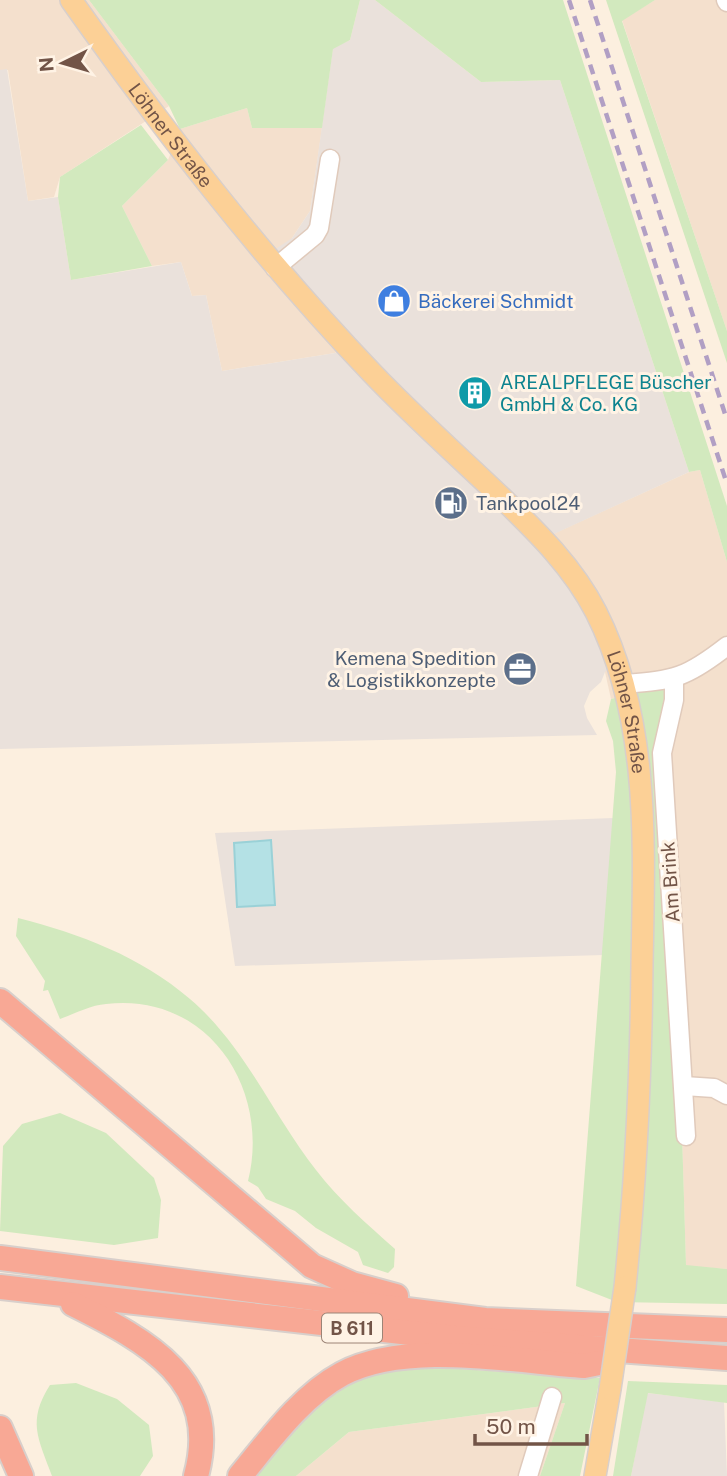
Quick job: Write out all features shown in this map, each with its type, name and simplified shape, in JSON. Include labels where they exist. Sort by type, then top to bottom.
[{"type":"highway","name":"B 611","points":[[0,1001],[312,1266],[352,1284],[403,1297],[475,1308],[485,1320],[727,1330]]},
{"type":"highway","points":[[0,1258],[485,1320]]},
{"type":"highway","name":"B 611","points":[[0,1287],[56,1296],[442,1337],[648,1355],[727,1358]]},
{"type":"highway","points":[[56,1296],[112,1324],[153,1351],[186,1381],[201,1420],[202,1455],[196,1476]]},
{"type":"highway","name":"B 611","points":[[240,1476],[270,1439],[317,1391],[341,1374],[363,1365],[400,1357],[447,1356],[584,1366],[648,1355]]},
{"type":"highway","points":[[0,1428],[21,1476]]},
{"type":"main road","name":"Löhner Straße","points":[[71,0],[176,145],[275,268],[375,376],[547,541],[575,577],[596,612],[624,684],[639,764],[644,843],[637,1153],[625,1287],[596,1476]]},
{"type":"street","points":[[275,268],[314,236],[319,228],[330,159]]},
{"type":"street","points":[[624,684],[674,680],[704,664],[727,646]]},
{"type":"street","name":"Am Brink","points":[[674,680],[674,700],[662,753],[686,1136]]},
{"type":"street","points":[[684,1086],[714,1088],[727,1095]]},
{"type":"street","points":[[528,1476],[552,1397]]},
{"type":"shaded area","points":[[0,0],[89,0],[169,106],[60,177],[54,197],[28,201],[8,70],[0,70]]},
{"type":"shaded area","points":[[360,0],[375,0],[481,82],[560,80],[689,472],[543,539],[615,661],[605,672],[601,682],[590,692],[584,706],[587,718],[597,735],[0,749],[0,70],[7,69],[28,201],[58,197],[71,280],[181,262],[192,296],[206,295],[222,371],[335,353],[350,340],[271,252],[292,238],[310,211],[333,48],[350,40]]},
{"type":"shaded area","points":[[655,0],[727,0],[727,331],[622,20]]},
{"type":"shaded area","points":[[247,108],[252,128],[322,128],[310,211],[292,238],[351,340],[335,353],[222,371],[206,295],[192,296],[181,262],[152,266],[122,206],[168,160],[180,129]]},
{"type":"shaded area","points":[[700,470],[727,562],[727,1269],[686,1266],[682,1133],[655,744],[665,710],[658,687],[611,699],[605,672],[542,539],[689,472]]},
{"type":"shaded area","points":[[613,818],[604,955],[235,966],[215,833]]},
{"type":"shaded area","points":[[647,1393],[724,1402],[727,1476],[631,1476]]},
{"type":"shaded area","points":[[565,1403],[540,1476],[296,1476],[349,1432]]},
{"type":"green space","points":[[89,0],[360,0],[350,40],[333,49],[322,128],[252,128],[247,108],[180,129],[169,106]]},
{"type":"green space","points":[[375,0],[563,0],[727,506],[727,562],[700,470],[689,472],[560,80],[481,82]]},
{"type":"green space","points":[[606,0],[655,0],[622,21],[727,331],[727,363]]},
{"type":"green space","points":[[141,125],[168,160],[122,206],[152,266],[71,280],[58,197],[60,177]]},
{"type":"green space","points":[[658,687],[668,693],[655,744],[682,1133],[686,1265],[727,1269],[727,1304],[617,1302],[576,1286],[616,772],[613,741],[606,721],[611,699]]},
{"type":"green space","points":[[18,918],[64,931],[108,948],[151,970],[190,999],[227,1038],[300,1149],[325,1181],[395,1249],[394,1267],[388,1273],[363,1265],[358,1252],[316,1228],[295,1211],[266,1199],[258,1187],[248,1181],[253,1146],[250,1113],[240,1081],[224,1054],[202,1030],[174,1014],[142,1004],[100,1005],[60,1019],[48,990],[43,991],[45,981],[16,936]]},
{"type":"green space","points":[[60,1113],[106,1133],[154,1178],[161,1200],[158,1238],[114,1245],[0,1231],[3,1146],[22,1124]]},
{"type":"green space","points":[[446,1368],[600,1378],[580,1476],[540,1476],[565,1403],[349,1432],[296,1476],[252,1476],[298,1426],[349,1385],[392,1369]]},
{"type":"green space","points":[[628,1381],[727,1385],[727,1403],[648,1393],[631,1476],[613,1476]]},
{"type":"green space","points":[[76,1383],[117,1399],[149,1425],[153,1456],[140,1476],[52,1476],[37,1430],[39,1409],[50,1385]]},
{"type":"water","points":[[271,840],[275,905],[237,907],[234,843]]},
{"type":"railway","points":[[569,0],[727,484]]},
{"type":"railway","points":[[590,0],[727,420]]},
{"type":"place","name":"Bäckerei Schmidt","points":[[394,301]]},
{"type":"place","name":"AREALPFLEGE Büscher GmbH & Co. KG","points":[[475,393]]},
{"type":"place","name":"Tankpool24","points":[[451,503]]},
{"type":"place","name":"Kemena Spedition & Logistikkonzepte","points":[[520,669]]}]
